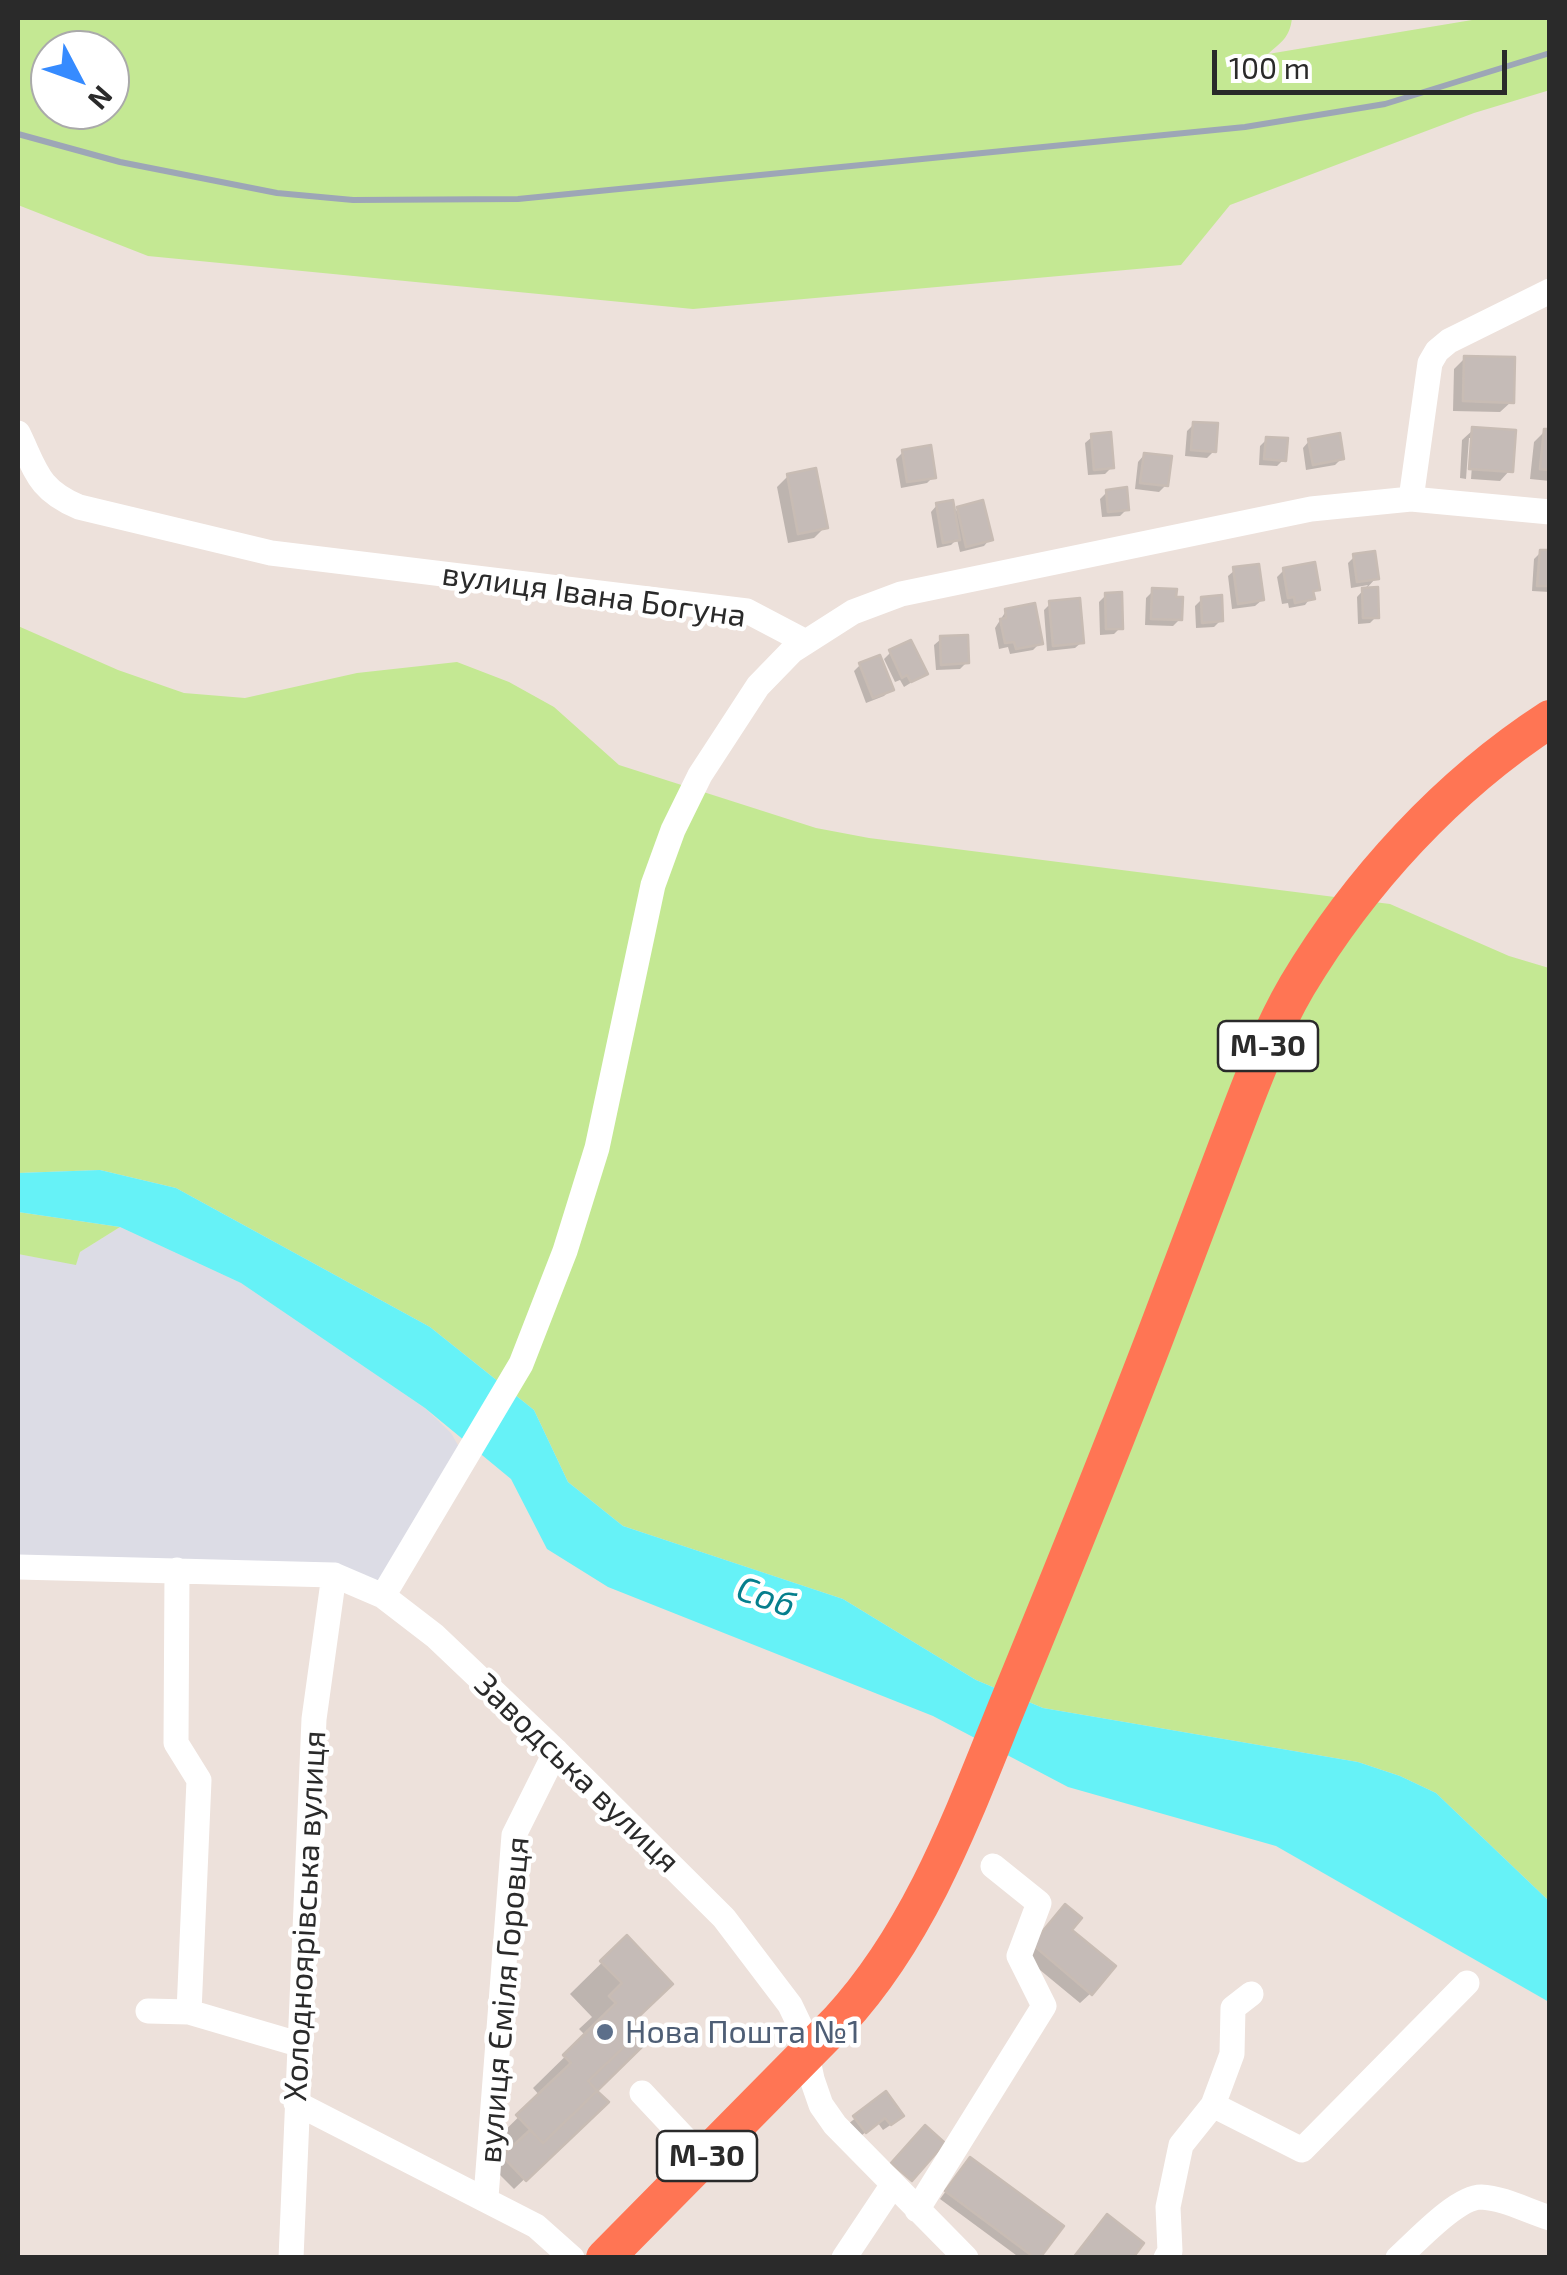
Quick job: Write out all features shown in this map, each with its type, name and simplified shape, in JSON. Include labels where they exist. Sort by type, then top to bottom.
[{"type":"highway","name":"М-30","points":[[605,2258],[840,2021],[899,1944],[958,1828],[1110,1454],[1260,1062],[1296,988],[1392,857],[1453,795],[1522,736],[1550,719]]},
{"type":"street","points":[[1411,498],[1430,363],[1437,351],[1448,340],[1550,291]]},
{"type":"street","name":"вулиця Івана Богуна","points":[[18,433],[34,472],[45,487],[79,507],[271,554],[748,610],[806,642]]},
{"type":"street","points":[[382,1596],[521,1364],[582,1200],[597,1148],[641,932],[672,830],[730,725],[758,686],[806,642],[852,612],[901,594],[1286,513],[1411,498],[1550,512]]},
{"type":"street","name":"Заводська вулиця","points":[[18,1567],[334,1575],[382,1596],[435,1636],[724,1918],[790,2005],[808,2052],[821,2104],[848,2142],[966,2258]]},
{"type":"street","points":[[177,1570],[176,1743],[199,1780],[189,2012]]},
{"type":"street","name":"Холодноярівська вулиця","points":[[291,2258],[314,1719],[334,1575]]},
{"type":"street","name":"вулиця Єміля Горовця","points":[[486,2198],[514,1835],[556,1751]]},
{"type":"street","points":[[916,2210],[1044,2006],[1018,1956],[1039,1903],[993,1866]]},
{"type":"street","points":[[1212,2105],[1302,2150],[1467,1982]]},
{"type":"street","points":[[1166,2258],[1170,2251],[1168,2206],[1182,2146],[1212,2105],[1232,2054],[1232,2008],[1251,1994]]},
{"type":"street","points":[[148,2011],[189,2012],[298,2044]]},
{"type":"street","points":[[642,2093],[704,2159]]},
{"type":"street","points":[[296,2102],[536,2226],[572,2258]]},
{"type":"street","points":[[844,2258],[892,2186]]},
{"type":"street","points":[[1398,2258],[1454,2209],[1475,2197],[1497,2200],[1550,2218]]},
{"type":"shaded area","points":[[120,1227],[241,1283],[425,1408],[451,1433],[466,1459],[383,1596],[334,1575],[18,1567],[18,1254],[76,1264],[80,1252]]},
{"type":"green space","points":[[18,18],[1292,18],[1287,35],[1268,54],[1484,18],[1549,18],[1550,90],[1474,113],[1230,205],[1181,265],[693,309],[148,256],[18,205]]},
{"type":"green space","points":[[18,626],[118,670],[184,693],[245,698],[357,673],[457,662],[509,682],[554,707],[619,765],[816,828],[1390,904],[1509,956],[1549,968],[1549,1901],[1436,1793],[1400,1776],[1358,1762],[1043,1708],[976,1680],[843,1599],[623,1526],[568,1482],[534,1410],[430,1327],[176,1188],[100,1170],[18,1173]]},
{"type":"green space","points":[[18,1212],[120,1227],[80,1252],[76,1265],[18,1254]]},
{"type":"water","name":"Соб","points":[[100,1170],[176,1188],[430,1327],[534,1410],[568,1482],[623,1526],[843,1599],[976,1680],[1043,1708],[1358,1762],[1436,1793],[1549,1901],[1549,2002],[1276,1846],[1068,1787],[933,1716],[608,1587],[547,1549],[511,1479],[425,1408],[241,1283],[120,1227],[18,1212],[18,1173]]},
{"type":"building","points":[[1464,356],[1515,357],[1514,403],[1463,401]]},
{"type":"building","points":[[1193,422],[1218,423],[1216,452],[1191,450]]},
{"type":"building","points":[[1472,427],[1516,430],[1513,472],[1469,469]]},
{"type":"building","points":[[1544,429],[1550,429],[1550,470],[1540,469]]},
{"type":"building","points":[[1111,432],[1114,468],[1094,470],[1091,434]]},
{"type":"building","points":[[1340,433],[1344,459],[1313,465],[1308,439]]},
{"type":"building","points":[[1266,437],[1288,438],[1286,461],[1264,459]]},
{"type":"building","points":[[931,445],[936,478],[907,482],[902,450]]},
{"type":"building","points":[[1144,453],[1172,456],[1168,486],[1140,483]]},
{"type":"building","points":[[816,468],[828,528],[798,534],[787,474]]},
{"type":"building","points":[[1127,487],[1129,510],[1108,512],[1106,490]]},
{"type":"building","points":[[953,500],[960,540],[943,543],[936,503]]},
{"type":"building","points":[[983,500],[993,540],[966,547],[957,507]]},
{"type":"building","points":[[1540,550],[1550,550],[1550,586],[1537,586]]},
{"type":"building","points":[[1375,551],[1379,579],[1357,582],[1353,554]]},
{"type":"building","points":[[1315,562],[1320,590],[1313,591],[1315,599],[1295,603],[1294,597],[1288,598],[1283,568]]},
{"type":"building","points":[[1259,564],[1264,600],[1238,604],[1233,567]]},
{"type":"building","points":[[1378,587],[1379,618],[1363,618],[1362,588]]},
{"type":"building","points":[[1152,588],[1177,589],[1176,597],[1183,597],[1182,620],[1151,619]]},
{"type":"building","points":[[1122,592],[1123,629],[1106,629],[1105,593]]},
{"type":"building","points":[[1222,595],[1223,621],[1202,623],[1201,597]]},
{"type":"building","points":[[1080,598],[1084,643],[1053,646],[1049,601]]},
{"type":"building","points":[[1035,603],[1043,644],[1016,649],[1014,642],[1005,643],[1000,619],[1006,618],[1005,609]]},
{"type":"building","points":[[968,635],[969,663],[941,665],[940,636]]},
{"type":"building","points":[[911,640],[928,674],[911,682],[907,675],[902,678],[889,650]]},
{"type":"building","points":[[880,655],[894,690],[873,698],[859,663]]},
{"type":"building","points":[[1065,1904],[1082,1918],[1072,1930],[1116,1966],[1092,1995],[1032,1944]]},
{"type":"building","points":[[627,1935],[673,1984],[634,2021],[642,2030],[588,2081],[597,2091],[543,2143],[516,2115],[571,2063],[563,2055],[616,2003],[609,1996],[622,1983],[600,1961]]},
{"type":"building","points":[[642,2030],[650,2039],[597,2091],[588,2081]]},
{"type":"building","points":[[597,2091],[609,2102],[526,2181],[502,2156],[530,2130],[543,2143]]},
{"type":"building","points":[[886,2091],[904,2116],[891,2125],[885,2118],[866,2133],[853,2116]]},
{"type":"building","points":[[925,2125],[945,2143],[912,2181],[891,2163]]},
{"type":"building","points":[[970,2157],[1064,2226],[1040,2258],[945,2191]]},
{"type":"building","points":[[1107,2214],[1144,2243],[1133,2258],[1073,2258]]},
{"type":"railway","points":[[18,134],[120,162],[277,193],[353,200],[518,199],[1245,127],[1385,104],[1550,53]]},
{"type":"place","name":"Нова Пошта №1","points":[[605,2032]]}]
